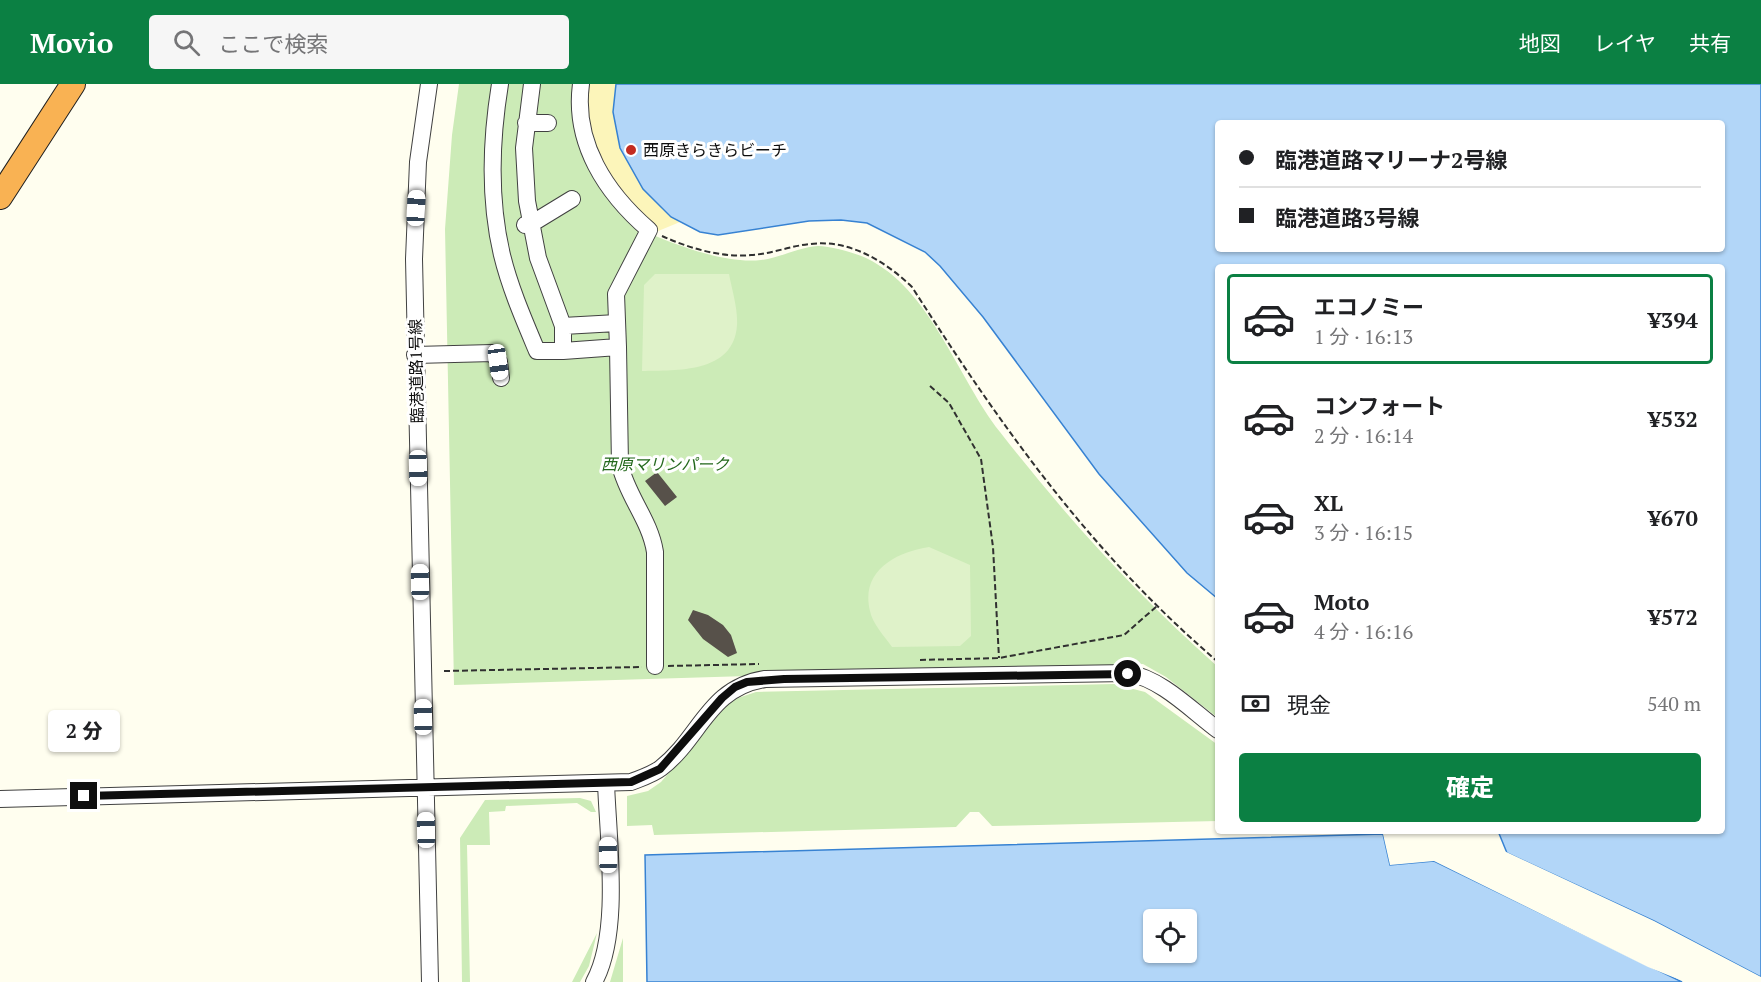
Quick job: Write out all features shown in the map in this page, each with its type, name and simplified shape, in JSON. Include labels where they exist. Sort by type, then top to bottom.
[{"type":"highway","points":[[0,177],[60,84]]},
{"type":"highway","points":[[0,197],[73,84]]},
{"type":"street","name":"臨港道路1号線","points":[[429,84],[418,162],[415,355],[430,982]]},
{"type":"street","points":[[501,84],[494,120],[494,202],[502,254],[517,302],[537,351],[618,347]]},
{"type":"street","points":[[581,84],[580,117],[595,166],[622,207],[649,230],[616,294],[620,465],[624,482],[652,535],[655,552],[655,666]]},
{"type":"street","points":[[529,87],[521,157],[528,225],[549,292],[563,326],[562,351]]},
{"type":"street","points":[[526,123],[548,123]]},
{"type":"street","points":[[528,225],[572,198]]},
{"type":"street","points":[[563,326],[617,323]]},
{"type":"street","points":[[415,355],[494,353],[501,378]]},
{"type":"street","points":[[0,799],[631,782],[660,769],[722,698],[747,682],[765,680],[1000,675],[1140,676],[1155,683],[1215,728]]},
{"type":"street","points":[[594,982],[605,958],[610,926],[606,783]]},
{"type":"path","points":[[649,230],[680,243],[719,254],[751,255],[811,243],[835,244],[870,256],[895,271],[912,287],[968,377],[1044,481],[1089,535],[1156,606],[1215,659]]},
{"type":"path","points":[[930,386],[950,403],[981,459],[993,547],[1000,675]]},
{"type":"path","points":[[917,660],[999,658],[1124,635],[1156,606]]},
{"type":"path","points":[[444,671],[763,664]]},
{"type":"green space","name":"西原マリンパーク","points":[[459,84],[575,84],[651,234],[705,253],[748,261],[768,259],[804,248],[829,247],[866,258],[889,272],[926,312],[1000,432],[1051,494],[1103,554],[1159,612],[1215,664],[1215,716],[1166,677],[1143,664],[454,685],[445,229],[452,135]]},
{"type":"green space","points":[[655,274],[729,274],[736,306],[737,325],[733,341],[726,353],[715,361],[701,366],[642,371],[644,285]]},
{"type":"green space","points":[[929,547],[970,565],[971,636],[960,646],[892,647],[871,616],[868,597],[870,585],[883,566],[893,559],[904,553]]},
{"type":"green space","points":[[1114,684],[1145,692],[1215,743],[1215,821],[992,826],[979,812],[970,812],[956,827],[654,835],[652,825],[627,826],[627,796],[648,791],[661,782],[727,705],[735,699],[756,692]]},
{"type":"green space","points":[[580,798],[591,801],[596,812],[591,812],[577,803],[506,806],[505,811],[489,812],[490,845],[467,845],[470,982],[462,982],[460,838],[485,800]]},
{"type":"green space","points":[[597,933],[589,966],[580,982],[572,982]]},
{"type":"green space","points":[[623,938],[623,982],[610,982]]},
{"type":"sand","name":"西原きらきらビーチ","points":[[575,84],[683,84],[680,222],[651,234],[604,190]]},
{"type":"water","points":[[616,84],[1761,84],[1761,977],[1654,921],[1507,853],[1499,834],[1725,834],[1725,264],[1215,264],[1215,596],[1187,573],[1099,474],[983,317],[940,266],[925,252],[867,223],[841,220],[809,221],[718,235],[700,232],[671,217],[643,189],[620,148],[613,112]]},
{"type":"water","points":[[1383,834],[1390,865],[1434,861],[1682,982],[647,982],[645,855]]},
{"type":"pier","points":[[1383,834],[1386,834],[1393,861],[1435,858],[1685,982],[1648,967],[1434,861],[1390,865]]},
{"type":"pier","points":[[1502,850],[1654,921],[1761,977],[1761,980],[1652,923],[1505,855]]},
{"type":"building","points":[[657,472],[677,497],[665,506],[645,481]]},
{"type":"building","points":[[693,610],[708,615],[723,625],[731,635],[737,653],[728,657],[703,639],[688,620]]},
{"type":"place","name":"西原きらきらビーチ","points":[[631,150]]},
{"type":"route","points":[[84,796],[631,782],[660,769],[722,698],[735,687],[747,682],[784,679],[1128,674]]}]
